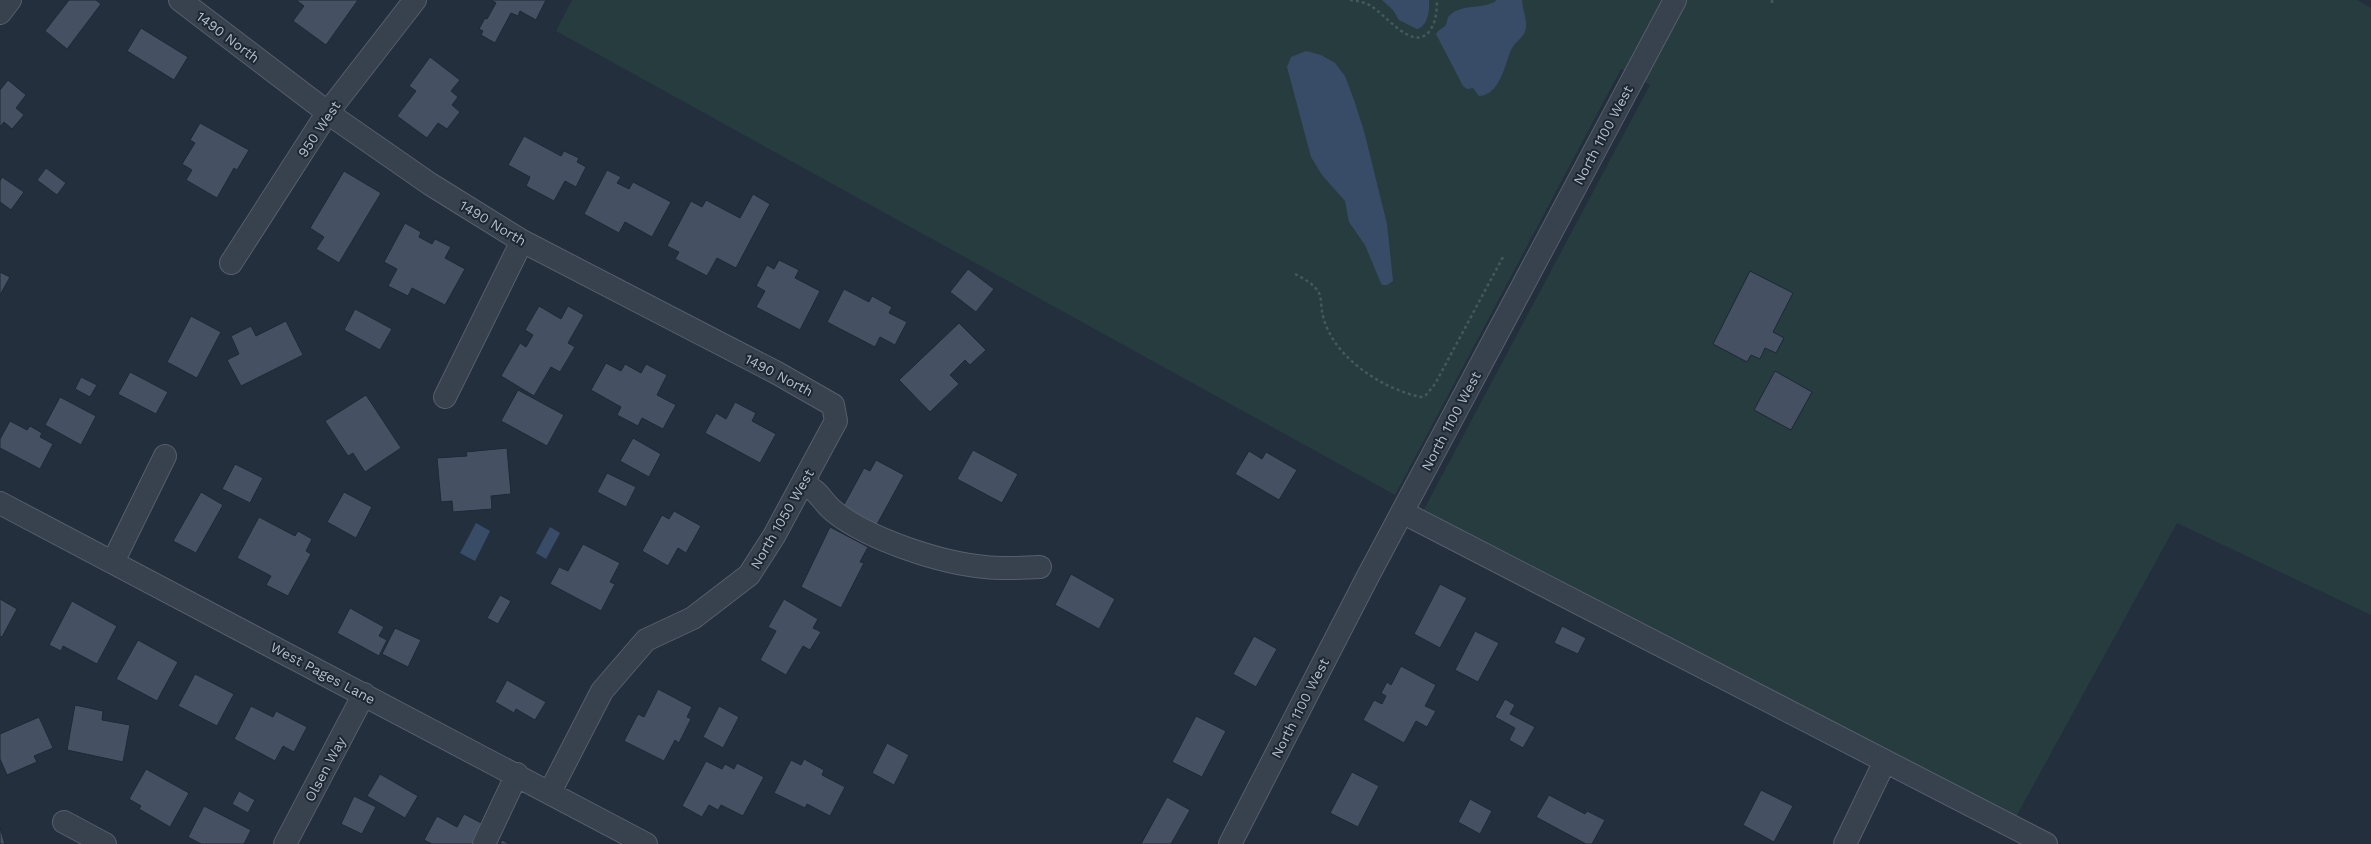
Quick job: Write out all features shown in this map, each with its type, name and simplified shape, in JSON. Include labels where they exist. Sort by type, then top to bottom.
[{"type":"street","points":[[0,13],[10,0]]},
{"type":"street","name":"1490 North","points":[[180,0],[328,112],[430,184],[522,241],[833,405]]},
{"type":"street","name":"950 West","points":[[231,263],[328,112],[415,0]]},
{"type":"street","name":"North 1100 West","points":[[1230,844],[1402,512],[1675,0]]},
{"type":"street","points":[[445,397],[522,241]]},
{"type":"street","name":"North 1050 West","points":[[550,792],[602,691],[646,640],[693,618],[749,575],[774,536],[836,421],[833,405]]},
{"type":"street","points":[[113,562],[165,456]]},
{"type":"street","points":[[803,483],[817,492],[836,513],[888,542],[934,556],[983,567],[1040,567]]},
{"type":"street","name":"West Pages Lane","points":[[0,503],[517,774],[646,844]]},
{"type":"street","points":[[1402,512],[2046,844]]},
{"type":"street","name":"Olsen Way","points":[[285,844],[364,694]]},
{"type":"street","points":[[1845,844],[1885,761]]},
{"type":"street","points":[[484,844],[517,774]]},
{"type":"street","points":[[64,822],[105,844]]},
{"type":"path","points":[[1350,0],[1369,4],[1402,31],[1415,37],[1422,36],[1431,28],[1435,18],[1437,0]]},
{"type":"path","points":[[1772,0],[1772,5]]},
{"type":"path","points":[[1295,274],[1310,282],[1317,288],[1328,332],[1334,342],[1353,361],[1364,370],[1387,384],[1420,397],[1426,395],[1435,384],[1503,257]]},
{"type":"green space","points":[[572,0],[2357,0],[2371,8],[2371,615],[2177,523],[2011,826],[1422,513],[1650,85],[1621,69],[1395,495],[556,31]]},
{"type":"water","points":[[1382,0],[1429,0],[1428,17],[1424,25],[1417,29],[1399,20],[1393,10]]},
{"type":"water","points":[[1497,0],[1522,0],[1526,27],[1522,36],[1512,48],[1497,84],[1486,94],[1479,96],[1473,88],[1467,89],[1463,86],[1436,34],[1446,25],[1447,19],[1455,11],[1486,5]]},
{"type":"water","points":[[1306,51],[1321,55],[1335,63],[1345,76],[1354,100],[1364,131],[1387,224],[1393,281],[1387,285],[1382,285],[1365,245],[1349,222],[1345,201],[1322,175],[1311,157],[1287,67],[1291,57]]},
{"type":"water","points":[[476,523],[490,531],[475,561],[460,553]]},
{"type":"water","points":[[550,527],[560,533],[546,559],[536,553]]},
{"type":"building","points":[[69,0],[96,0],[101,4],[67,49],[45,31]]},
{"type":"building","points":[[296,0],[358,0],[326,45],[293,21],[304,6]]},
{"type":"building","points":[[491,0],[546,0],[536,20],[520,11],[518,16],[511,13],[495,43],[481,35],[483,31],[479,29],[485,18],[487,19],[496,3]]},
{"type":"building","points":[[141,28],[188,57],[174,80],[127,51]]},
{"type":"building","points":[[430,57],[460,80],[451,91],[458,97],[452,105],[460,112],[447,129],[438,123],[427,138],[397,116],[416,91],[409,86]]},
{"type":"building","points":[[8,80],[26,95],[16,108],[24,115],[12,129],[4,122],[0,127],[0,90]]},
{"type":"building","points":[[200,123],[249,150],[237,170],[234,168],[217,198],[186,180],[192,170],[182,164],[195,143],[190,140]]},
{"type":"building","points":[[524,136],[561,156],[564,151],[579,158],[577,162],[586,167],[576,187],[565,181],[554,201],[526,186],[530,177],[508,165]]},
{"type":"building","points":[[46,168],[66,183],[57,195],[37,180]]},
{"type":"building","points":[[607,170],[621,177],[617,183],[629,189],[633,182],[671,202],[652,237],[625,222],[619,233],[584,214]]},
{"type":"building","points":[[344,171],[381,193],[339,263],[316,249],[324,237],[310,228]]},
{"type":"building","points":[[2,177],[24,192],[11,210],[0,202],[0,181]]},
{"type":"building","points":[[753,194],[770,204],[736,268],[717,258],[707,276],[675,259],[679,252],[667,246],[691,201],[702,207],[706,200],[740,218]]},
{"type":"building","points":[[405,223],[421,232],[419,237],[432,244],[435,239],[451,247],[445,258],[465,269],[445,305],[412,288],[408,296],[388,286],[397,269],[384,262]]},
{"type":"building","points":[[779,260],[799,270],[795,278],[820,291],[800,330],[756,307],[765,291],[756,286],[767,265],[774,269]]},
{"type":"building","points":[[968,269],[994,289],[976,312],[950,292]]},
{"type":"building","points":[[1750,271],[1793,293],[1773,332],[1784,338],[1776,353],[1765,348],[1760,359],[1751,355],[1747,362],[1713,344]]},
{"type":"building","points":[[0,272],[10,277],[0,295]]},
{"type":"building","points":[[844,289],[869,302],[872,296],[892,307],[889,313],[907,322],[895,345],[880,337],[875,347],[827,322]]},
{"type":"building","points":[[539,306],[561,319],[568,306],[584,315],[568,343],[575,347],[560,372],[551,367],[534,396],[501,376],[520,343],[526,347],[533,335],[525,330]]},
{"type":"building","points":[[355,309],[392,329],[380,350],[344,330]]},
{"type":"building","points":[[191,316],[221,332],[197,378],[167,362]]},
{"type":"building","points":[[286,321],[303,355],[241,386],[227,360],[239,354],[231,336],[251,326],[256,336]]},
{"type":"building","points":[[959,323],[986,350],[970,365],[965,360],[950,375],[959,384],[930,412],[899,380]]},
{"type":"building","points":[[606,363],[621,371],[625,364],[641,373],[646,364],[667,375],[657,395],[676,405],[663,429],[642,418],[638,426],[617,415],[621,407],[591,390]]},
{"type":"building","points":[[1775,371],[1812,392],[1791,430],[1754,410]]},
{"type":"building","points":[[130,372],[168,392],[156,414],[118,394]]},
{"type":"building","points":[[81,377],[97,385],[90,397],[75,389]]},
{"type":"building","points":[[518,390],[564,415],[547,446],[501,421]]},
{"type":"building","points":[[366,395],[401,448],[365,472],[353,453],[348,456],[325,421]]},
{"type":"building","points":[[60,397],[96,416],[81,445],[45,425]]},
{"type":"building","points":[[735,402],[756,413],[752,421],[776,434],[760,463],[705,433],[716,413],[726,419]]},
{"type":"building","points":[[10,421],[27,430],[30,426],[42,433],[40,437],[53,444],[40,469],[0,448],[0,439]]},
{"type":"building","points":[[633,438],[661,454],[649,477],[620,461]]},
{"type":"building","points":[[507,448],[511,494],[491,496],[492,509],[453,512],[452,501],[441,502],[437,458],[467,456],[466,452]]},
{"type":"building","points":[[973,450],[1018,474],[1002,503],[957,479]]},
{"type":"building","points":[[1249,451],[1262,459],[1266,452],[1297,470],[1279,500],[1235,474]]},
{"type":"building","points":[[876,460],[904,475],[875,528],[841,510],[864,468],[870,471]]},
{"type":"building","points":[[235,464],[263,478],[250,503],[222,489]]},
{"type":"building","points":[[607,473],[636,487],[626,507],[597,492]]},
{"type":"building","points":[[201,492],[223,505],[196,553],[173,541]]},
{"type":"building","points":[[344,492],[372,507],[356,538],[327,522]]},
{"type":"building","points":[[674,511],[701,526],[686,553],[678,548],[668,566],[642,551],[662,515],[669,519]]},
{"type":"building","points":[[259,517],[295,536],[298,531],[312,539],[306,551],[311,554],[288,596],[266,585],[271,576],[237,558]]},
{"type":"building","points":[[830,527],[868,547],[860,562],[864,563],[841,608],[801,587]]},
{"type":"building","points":[[583,544],[620,563],[610,582],[615,584],[601,611],[550,584],[559,567],[568,571]]},
{"type":"building","points":[[1071,574],[1115,599],[1099,629],[1055,605]]},
{"type":"building","points":[[1440,584],[1467,598],[1440,648],[1414,634]]},
{"type":"building","points":[[500,595],[511,601],[498,624],[487,618]]},
{"type":"building","points":[[0,599],[17,609],[2,637],[0,636]]},
{"type":"building","points":[[784,599],[818,619],[813,628],[821,632],[810,650],[803,646],[786,675],[760,660],[776,631],[768,627]]},
{"type":"building","points":[[72,601],[117,626],[97,664],[63,646],[61,651],[49,645]]},
{"type":"building","points":[[350,608],[384,627],[379,636],[387,640],[379,656],[337,633]]},
{"type":"building","points":[[1562,626],[1586,638],[1578,654],[1554,643]]},
{"type":"building","points":[[395,628],[421,640],[408,667],[382,654]]},
{"type":"building","points":[[1475,631],[1499,643],[1478,682],[1455,670]]},
{"type":"building","points":[[1254,636],[1277,649],[1256,687],[1233,674]]},
{"type":"building","points":[[138,640],[178,662],[157,701],[116,679]]},
{"type":"building","points":[[1401,666],[1436,685],[1425,706],[1436,711],[1427,727],[1416,721],[1404,743],[1363,720],[1374,700],[1382,704],[1386,696],[1381,693],[1387,682],[1391,685]]},
{"type":"building","points":[[195,674],[234,694],[217,726],[178,706]]},
{"type":"building","points":[[507,680],[546,702],[535,720],[516,709],[514,713],[495,702]]},
{"type":"building","points":[[658,689],[692,707],[687,717],[691,719],[679,743],[675,740],[664,761],[624,741],[638,714],[644,717]]},
{"type":"building","points":[[1505,699],[1515,705],[1510,714],[1535,727],[1523,748],[1509,740],[1515,728],[1495,717]]},
{"type":"building","points":[[75,705],[103,711],[102,720],[130,725],[123,762],[67,750]]},
{"type":"building","points":[[251,706],[273,717],[276,711],[307,727],[294,752],[283,746],[275,761],[234,739]]},
{"type":"building","points":[[719,706],[739,717],[723,748],[703,737]]},
{"type":"building","points":[[1196,716],[1226,731],[1202,777],[1172,762]]},
{"type":"building","points":[[39,717],[53,748],[34,756],[37,762],[7,775],[0,759],[0,734]]},
{"type":"building","points":[[887,743],[909,755],[894,785],[872,773]]},
{"type":"building","points":[[804,759],[824,770],[822,775],[845,787],[830,816],[807,804],[805,808],[774,793],[791,760],[801,765]]},
{"type":"building","points":[[706,761],[722,769],[725,764],[734,769],[737,763],[764,777],[743,816],[721,805],[718,810],[709,805],[702,817],[682,806]]},
{"type":"building","points":[[146,769],[189,793],[170,827],[139,809],[141,806],[129,799]]},
{"type":"building","points":[[1352,772],[1379,786],[1358,827],[1330,813]]},
{"type":"building","points":[[380,774],[418,796],[405,818],[367,796]]},
{"type":"building","points":[[1761,790],[1793,806],[1774,842],[1743,825]]},
{"type":"building","points":[[239,791],[255,800],[248,813],[232,804]]},
{"type":"building","points":[[1549,795],[1585,814],[1587,811],[1605,820],[1592,844],[1586,844],[1536,817]]},
{"type":"building","points":[[354,796],[376,807],[362,834],[341,824]]},
{"type":"building","points":[[1167,797],[1190,810],[1171,844],[1141,844]]},
{"type":"building","points":[[1470,799],[1492,811],[1480,834],[1458,822]]},
{"type":"building","points":[[204,806],[251,830],[244,844],[201,844],[188,837]]},
{"type":"building","points":[[464,814],[489,827],[480,844],[432,844],[424,840],[437,816],[457,827]]},
{"type":"building","points":[[0,827],[5,844],[0,844]]},
{"type":"building","points":[[502,840],[510,844],[500,844]]}]
